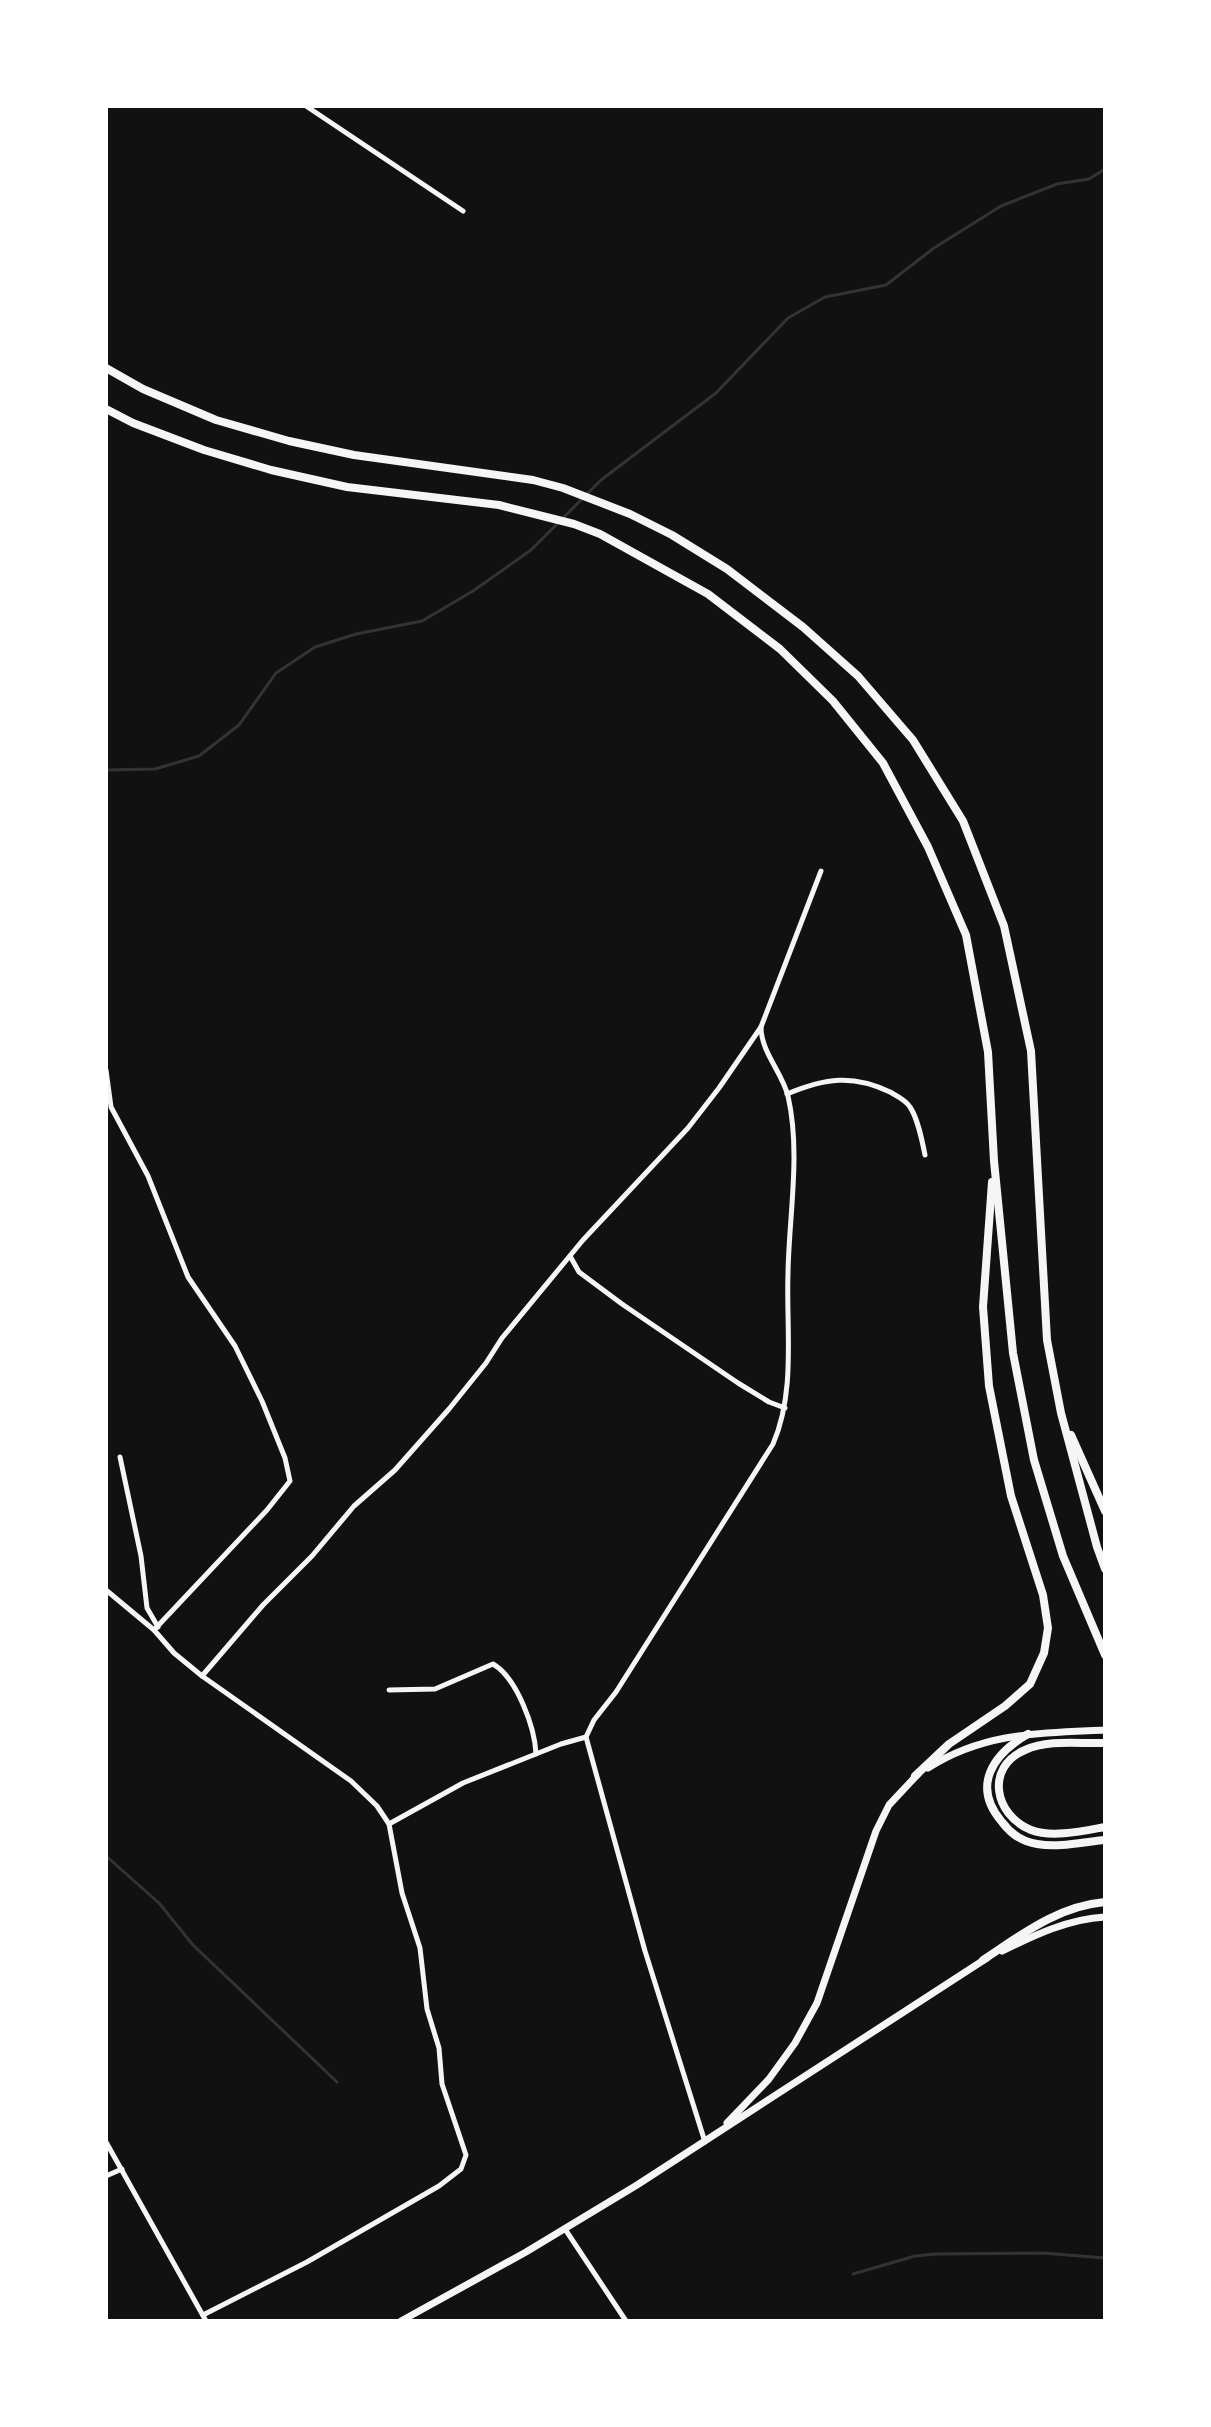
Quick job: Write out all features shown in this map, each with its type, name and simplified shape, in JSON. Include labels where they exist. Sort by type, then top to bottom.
[{"type":"highway","points":[[106,368],[143,389],[216,420],[289,441],[354,455],[533,480],[630,514],[672,535],[727,569],[803,627],[858,676],[913,740],[963,821],[1004,926],[1031,1051],[1047,1340],[1061,1413],[1105,1569]]},
{"type":"highway","points":[[106,409],[133,423],[204,450],[271,470],[347,487],[499,505],[574,524],[600,534],[708,594],[780,649],[833,701],[883,763],[928,847],[966,935],[988,1052],[994,1161],[1013,1353],[1034,1460],[1063,1556],[1105,1655]]},
{"type":"highway","points":[[915,1776],[949,1744],[1005,1706],[1030,1684],[1044,1653],[1048,1628],[1043,1595],[1011,1496],[989,1386],[983,1307],[994,1161]]},
{"type":"highway","points":[[1061,1413],[1105,1511]]},
{"type":"highway","points":[[1028,1734],[1009,1745],[991,1770],[986,1785],[990,1809],[1019,1839],[1061,1845],[1105,1840]]},
{"type":"highway","points":[[1105,1743],[1038,1745],[1021,1751],[1009,1761],[998,1786],[1001,1805],[1013,1819],[1029,1829],[1045,1834],[1105,1827]]},
{"type":"highway","points":[[983,1960],[1035,1925],[1061,1912],[1105,1902]]},
{"type":"main road","points":[[705,2143],[769,2079],[795,2043],[817,2003],[876,1831],[889,1805],[915,1776],[953,1752],[990,1740],[1028,1734],[1105,1730]]},
{"type":"main road","points":[[401,2321],[705,2143],[869,2032],[983,1960],[1061,1926],[1085,1918],[1105,1917]]},
{"type":"street","points":[[306,106],[463,211]]},
{"type":"street","points":[[202,1676],[354,1506],[395,1470],[449,1409],[502,1338],[570,1256],[688,1128],[761,1027],[821,871]]},
{"type":"street","points":[[705,2143],[645,1951],[586,1737],[594,1720],[616,1692],[773,1444],[785,1408],[794,1169],[787,1094],[764,1042],[761,1027]]},
{"type":"street","points":[[106,1070],[111,1107],[148,1176],[188,1277],[235,1346],[255,1387],[285,1458],[290,1481],[267,1510],[156,1628]]},
{"type":"street","points":[[787,1094],[825,1082],[856,1080],[872,1084],[895,1095],[912,1109],[925,1155]]},
{"type":"street","points":[[570,1256],[579,1272],[622,1304],[738,1383],[785,1408]]},
{"type":"street","points":[[106,2142],[204,2318],[439,2186],[465,2163],[466,2155],[442,2084],[439,2048],[427,2009],[420,1948],[402,1893],[389,1824],[377,1806],[351,1781],[174,1653],[156,1628],[147,1608],[141,1556],[120,1457]]},
{"type":"street","points":[[106,1590],[156,1628]]},
{"type":"street","points":[[389,1690],[435,1689],[493,1664],[504,1671],[524,1709],[533,1729],[536,1754]]},
{"type":"street","points":[[389,1824],[463,1783],[586,1737]]},
{"type":"street","points":[[106,2176],[122,2169]]},
{"type":"street","points":[[564,2228],[626,2321]]},
{"type":"waterway","points":[[106,770],[155,769],[199,756],[239,725],[276,673],[315,647],[356,634],[422,621],[473,591],[531,550],[601,480],[716,393],[788,318],[825,297],[886,285],[934,248],[1001,206],[1057,184],[1089,179],[1105,169]]},
{"type":"waterway","points":[[106,1856],[159,1903],[193,1945],[337,2082]]},
{"type":"waterway","points":[[853,2274],[915,2256],[936,2254],[1043,2253],[1105,2258]]}]
